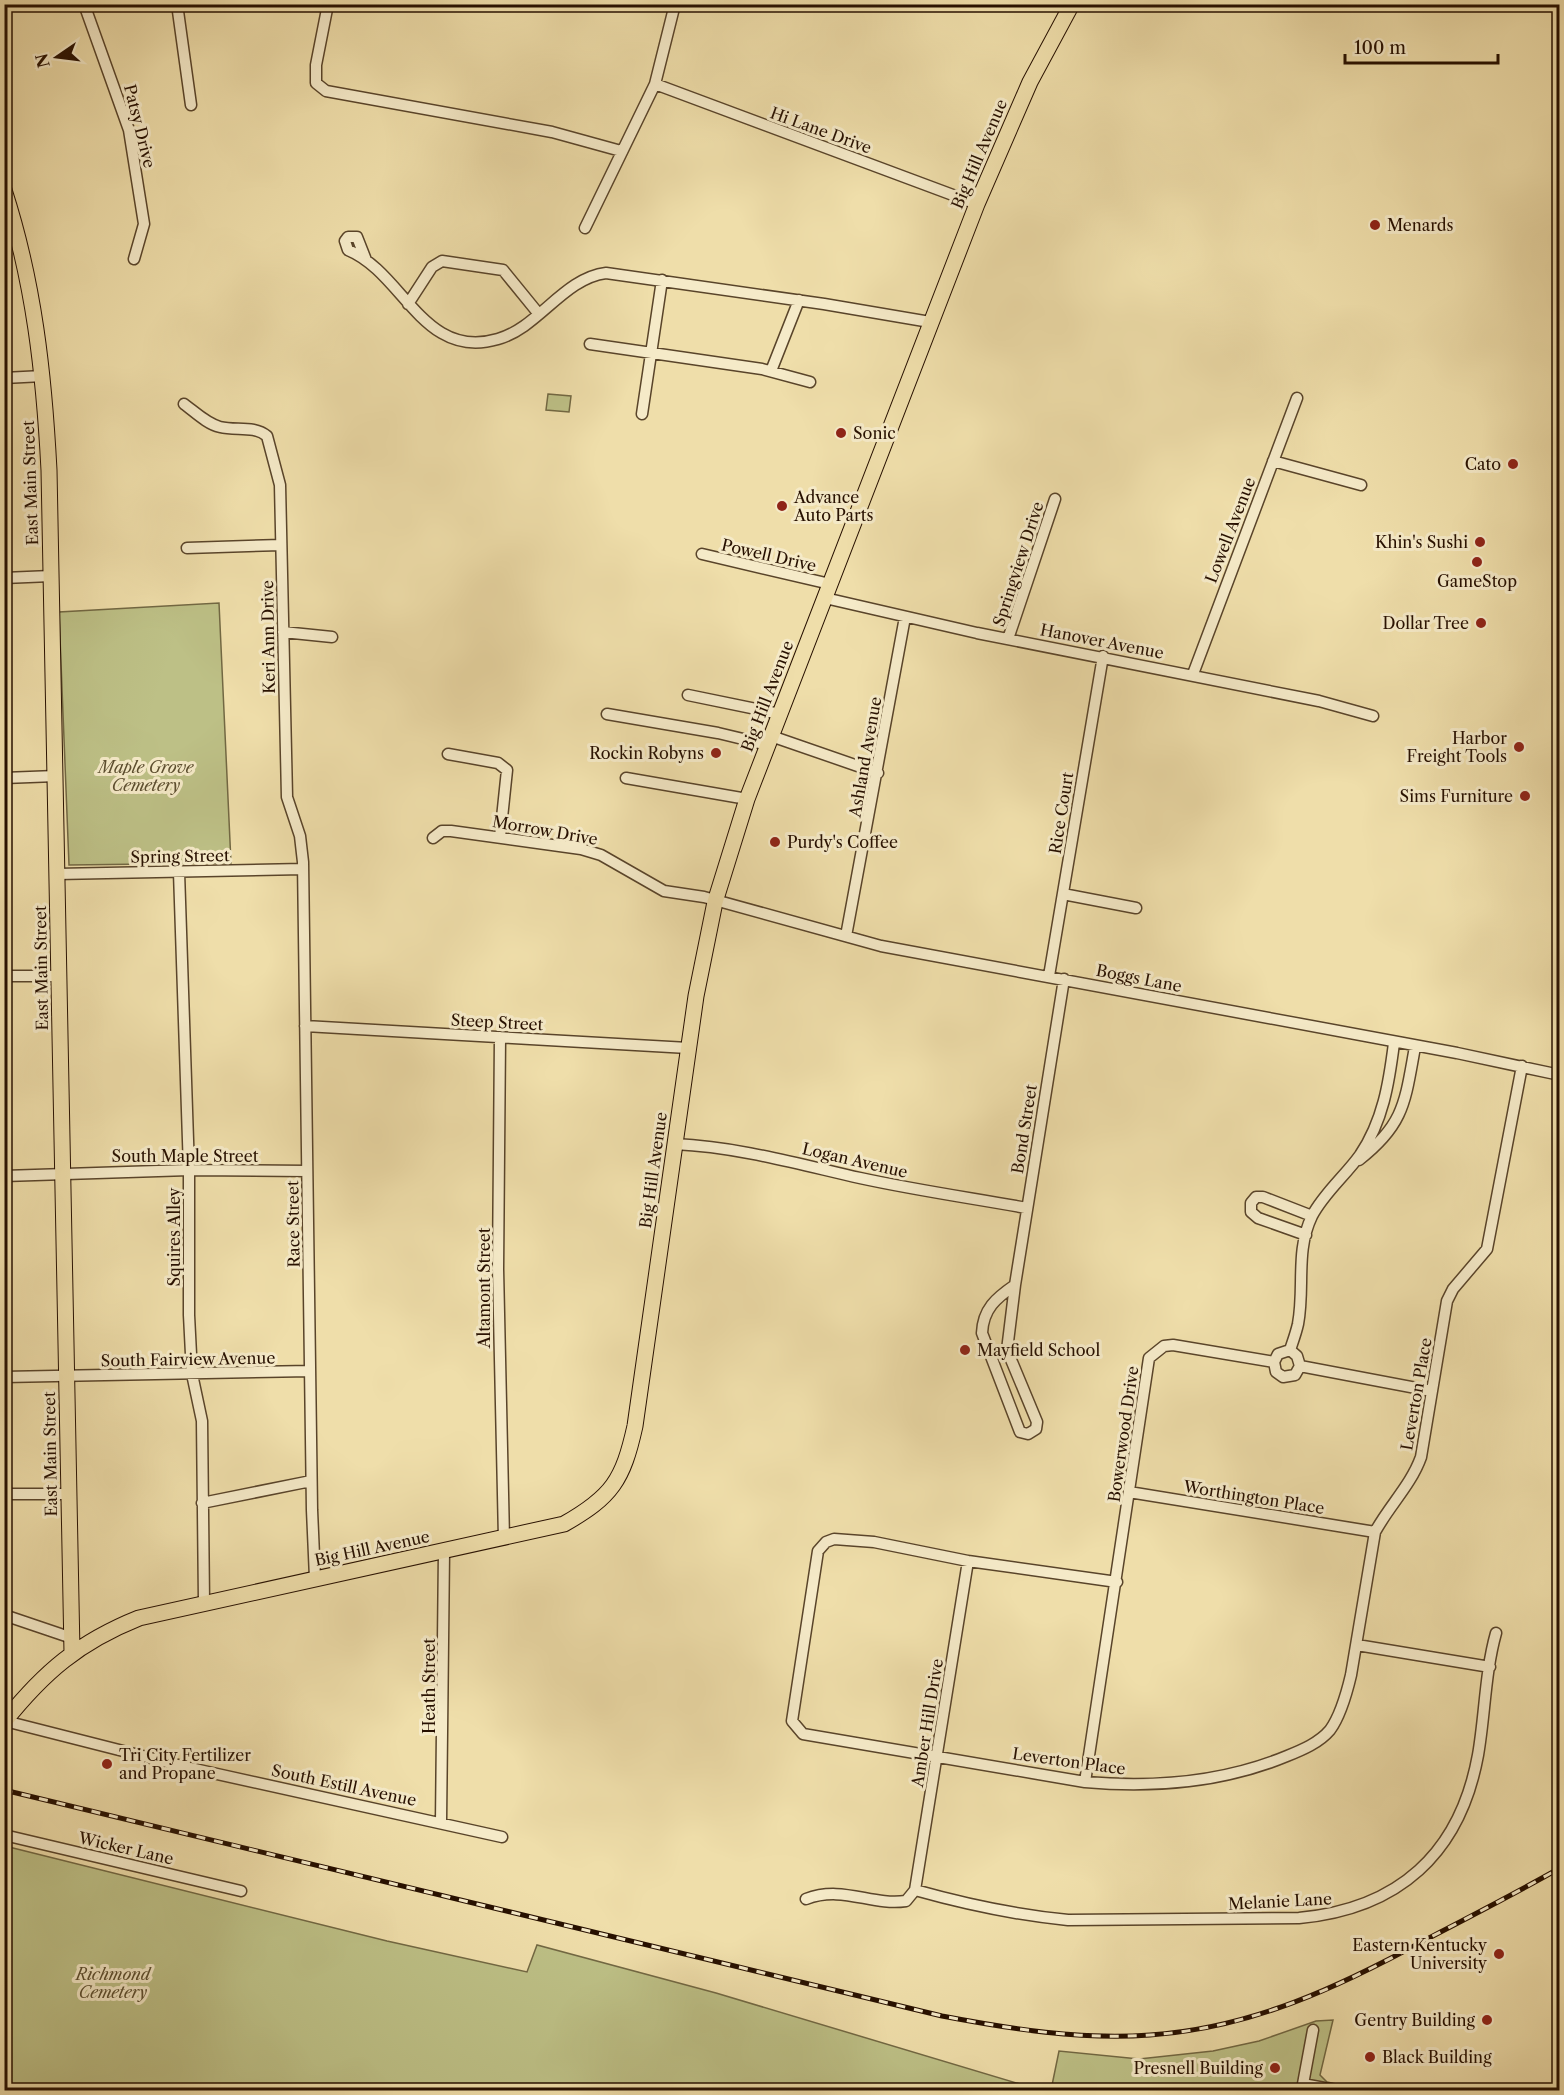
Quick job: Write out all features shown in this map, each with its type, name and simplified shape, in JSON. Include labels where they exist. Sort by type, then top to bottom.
[{"type":"main road","name":"Big Hill Avenue","points":[[72,1645],[139,1618],[204,1602],[504,1539],[564,1524],[593,1508],[621,1474],[629,1455],[635,1426],[688,1048],[705,946],[715,902],[747,799],[930,322],[977,204],[1033,76],[1072,4]]},
{"type":"main road","name":"East Main Street","points":[[4,190],[31,288],[43,376],[56,776],[72,1645]]},
{"type":"main road","points":[[5,1722],[37,1682],[72,1645]]},
{"type":"street","name":"Patsy Drive","points":[[84,4],[119,98],[131,142],[144,224],[134,259]]},
{"type":"street","points":[[177,4],[191,105]]},
{"type":"street","points":[[328,4],[315,71],[316,83],[326,91],[552,132],[621,151]]},
{"type":"street","points":[[585,228],[655,84],[675,4]]},
{"type":"street","name":"Hi Lane Drive","points":[[655,84],[977,204]]},
{"type":"street","points":[[366,260],[433,328],[454,339],[478,342],[508,335],[596,274],[662,280],[930,322]]},
{"type":"street","points":[[408,304],[432,267],[448,261],[502,270],[538,313]]},
{"type":"street","points":[[642,414],[662,280]]},
{"type":"street","points":[[771,371],[799,300]]},
{"type":"street","points":[[590,344],[771,371],[810,382]]},
{"type":"street","points":[[4,378],[43,376]]},
{"type":"street","name":"Lowell Avenue","points":[[1193,674],[1296,398]]},
{"type":"street","name":"Keri Ann Drive","points":[[184,404],[212,424],[262,432],[271,443],[279,485],[287,797],[300,836],[303,868]]},
{"type":"street","points":[[1273,461],[1361,485]]},
{"type":"street","name":"Springview Drive","points":[[1008,639],[1055,499]]},
{"type":"street","points":[[187,548],[281,545]]},
{"type":"street","name":"Powell Drive","points":[[702,554],[827,591]]},
{"type":"street","points":[[4,578],[51,576]]},
{"type":"street","name":"Hanover Avenue","points":[[827,591],[905,617],[1327,702],[1373,716]]},
{"type":"street","name":"Ashland Avenue","points":[[846,936],[878,773],[905,617]]},
{"type":"street","points":[[283,632],[332,637]]},
{"type":"street","name":"Rice Court","points":[[1049,976],[1103,656]]},
{"type":"street","points":[[688,695],[780,714]]},
{"type":"street","points":[[607,714],[769,740],[878,773]]},
{"type":"street","points":[[448,754],[498,763],[507,770],[500,837]]},
{"type":"street","points":[[4,778],[56,776]]},
{"type":"street","points":[[626,778],[747,799]]},
{"type":"street","name":"Morrow Drive","points":[[433,838],[438,833],[446,831],[594,852],[657,889],[704,897],[715,902]]},
{"type":"street","name":"Spring Street","points":[[57,873],[303,868]]},
{"type":"street","name":"Race Street","points":[[303,868],[311,1481],[315,1578]]},
{"type":"street","name":"Squires Alley","points":[[179,872],[189,1170],[189,1315],[192,1374],[202,1421],[204,1602]]},
{"type":"street","points":[[1063,894],[1136,908]]},
{"type":"street","name":"Boggs Lane","points":[[715,902],[767,913],[893,948],[1560,1075]]},
{"type":"street","points":[[4,976],[58,976]]},
{"type":"street","name":"Bond Street","points":[[1015,1285],[992,1302],[984,1320],[982,1334],[1020,1432],[1028,1434],[1036,1429],[1037,1422],[1007,1350],[1015,1285],[1064,979]]},
{"type":"street","name":"Steep Street","points":[[305,1026],[688,1048]]},
{"type":"street","name":"Altamont Street","points":[[500,1037],[498,1269],[504,1539]]},
{"type":"street","points":[[1290,1350],[1298,1322],[1300,1256],[1312,1216],[1351,1165],[1378,1122],[1385,1098],[1394,1042]]},
{"type":"street","points":[[1351,1165],[1385,1138],[1398,1120],[1407,1093],[1415,1047]]},
{"type":"street","name":"Leverton Place","points":[[1117,1582],[968,1562],[874,1542],[834,1539],[826,1542],[818,1551],[792,1721],[797,1730],[803,1734],[1085,1782],[1126,1785],[1182,1783],[1234,1774],[1310,1747],[1330,1730],[1345,1697],[1357,1645],[1375,1532],[1386,1512],[1415,1475],[1421,1457],[1447,1301],[1453,1289],[1487,1249],[1522,1066]]},
{"type":"street","name":"Logan Avenue","points":[[675,1144],[730,1149],[811,1164],[879,1182],[1027,1208]]},
{"type":"street","name":"South Maple Street","points":[[4,1176],[189,1170],[307,1171]]},
{"type":"street","points":[[1306,1235],[1258,1218],[1251,1212],[1251,1203],[1256,1197],[1263,1197],[1312,1216]]},
{"type":"street","name":"Bowerwood Drive","points":[[1085,1782],[1149,1358],[1164,1346],[1173,1345],[1274,1362]]},
{"type":"street","points":[[1290,1350],[1297,1356],[1300,1366],[1295,1375],[1282,1377],[1276,1372],[1274,1362],[1278,1354],[1290,1350]]},
{"type":"street","points":[[1300,1366],[1432,1391]]},
{"type":"street","name":"South Fairview Avenue","points":[[4,1377],[310,1371]]},
{"type":"street","points":[[202,1503],[311,1481]]},
{"type":"street","name":"Worthington Place","points":[[1129,1492],[1375,1532]]},
{"type":"street","points":[[4,1494],[69,1494]]},
{"type":"street","name":"Heath Street","points":[[441,1822],[444,1551]]},
{"type":"street","name":"Amber Hill Drive","points":[[915,1890],[968,1562]]},
{"type":"street","points":[[4,1615],[72,1645]]},
{"type":"street","name":"Melanie Lane","points":[[915,1890],[999,1910],[1068,1920],[1299,1918],[1329,1915],[1354,1909],[1409,1880],[1454,1827],[1467,1801],[1477,1756],[1490,1667],[1490,1652],[1496,1633]]},
{"type":"street","points":[[1357,1645],[1490,1667]]},
{"type":"street","name":"South Estill Avenue","points":[[5,1722],[190,1768],[502,1837]]},
{"type":"street","name":"Wicker Lane","points":[[4,1835],[241,1891]]},
{"type":"street","points":[[806,1899],[823,1893],[844,1893],[894,1903],[906,1901],[915,1890]]},
{"type":"street","points":[[1313,2030],[1303,2084],[1335,2091]]},
{"type":"green space","points":[[548,394],[571,396],[569,412],[546,410]]},
{"type":"green space","name":"Maple Grove Cemetery","points":[[219,603],[231,863],[69,865],[59,612]]},
{"type":"green space","name":"Richmond Cemetery","points":[[5,1846],[387,1941],[527,1972],[537,1945],[716,1993],[1040,2090],[5,2090]]},
{"type":"green space","points":[[1333,2020],[1320,2075],[1327,2082],[1365,2090],[1051,2090],[1059,2051],[1139,2059],[1213,2051],[1259,2041],[1316,2021]]},
{"type":"railway","points":[[4,1790],[942,2016],[1072,2035],[1124,2036],[1188,2031],[1259,2014],[1328,1989],[1394,1957],[1560,1868]]},
{"type":"place","name":"Menards","points":[[1375,225]]},
{"type":"place","name":"Sonic","points":[[841,433]]},
{"type":"place","name":"Cato","points":[[1513,464]]},
{"type":"place","name":"Advance Auto Parts","points":[[782,506]]},
{"type":"place","name":"Khin's Sushi","points":[[1480,542]]},
{"type":"place","name":"GameStop","points":[[1477,562]]},
{"type":"place","name":"Dollar Tree","points":[[1481,623]]},
{"type":"place","name":"Harbor Freight Tools","points":[[1519,747]]},
{"type":"place","name":"Rockin Robyns","points":[[716,753]]},
{"type":"place","name":"Sims Furniture","points":[[1525,796]]},
{"type":"place","name":"Purdy's Coffee","points":[[775,842]]},
{"type":"place","name":"Mayfield School","points":[[965,1350]]},
{"type":"place","name":"Tri City Fertilizer and Propane","points":[[107,1764]]},
{"type":"place","name":"Eastern Kentucky University","points":[[1499,1954]]},
{"type":"place","name":"Gentry Building","points":[[1487,2020]]},
{"type":"place","name":"Black Building","points":[[1370,2057]]},
{"type":"place","name":"Presnell Building","points":[[1275,2068]]}]
